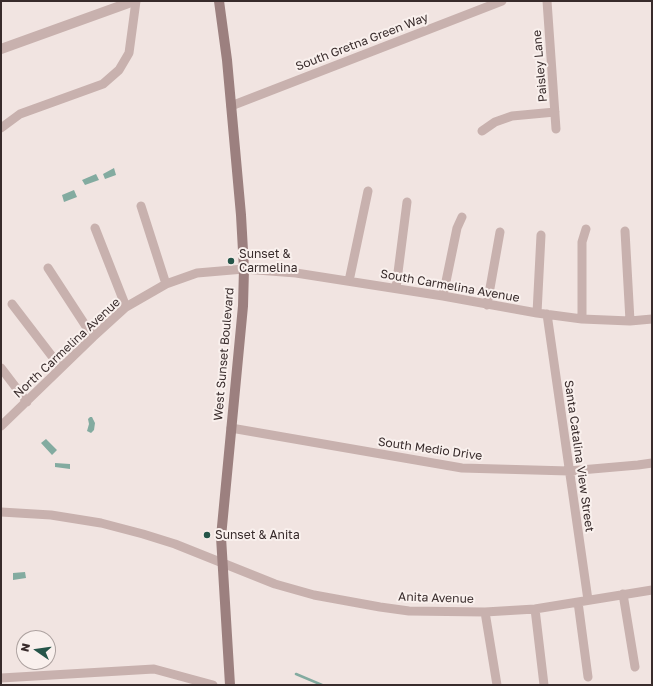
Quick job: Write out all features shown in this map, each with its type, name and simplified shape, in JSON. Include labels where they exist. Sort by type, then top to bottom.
[{"type":"main road","name":"West Sunset Boulevard","points":[[219,1],[231,106],[244,269],[243,306],[221,537],[230,685]]},
{"type":"street","points":[[1,50],[135,1],[129,53],[119,70],[103,84],[20,114],[1,128]]},
{"type":"street","name":"South Gretna Green Way","points":[[231,106],[502,1]]},
{"type":"street","name":"Paisley Lane","points":[[546,1],[556,129]]},
{"type":"street","points":[[482,131],[495,122],[512,116],[555,112]]},
{"type":"street","points":[[349,281],[368,192]]},
{"type":"street","points":[[396,288],[407,202]]},
{"type":"street","points":[[141,206],[166,284]]},
{"type":"street","points":[[443,296],[457,228],[462,217]]},
{"type":"street","points":[[95,228],[126,307]]},
{"type":"street","points":[[582,319],[582,242],[586,229]]},
{"type":"street","points":[[625,231],[630,321]]},
{"type":"street","points":[[487,305],[500,232]]},
{"type":"street","points":[[537,313],[541,235]]},
{"type":"street","points":[[48,268],[93,337]]},
{"type":"street","name":"South Carmelina Avenue","points":[[244,269],[296,273],[396,288],[487,305],[582,319],[630,321],[652,319]]},
{"type":"street","name":"North Carmelina Avenue","points":[[1,426],[126,307],[166,284],[197,274],[244,269]]},
{"type":"street","points":[[12,304],[61,368]]},
{"type":"street","name":"Santa Catalina View Street","points":[[547,314],[588,600]]},
{"type":"street","points":[[1,368],[27,402]]},
{"type":"street","name":"South Medio Drive","points":[[231,428],[462,468],[569,471],[638,466],[652,463]]},
{"type":"street","name":"Anita Avenue","points":[[1,512],[51,515],[101,523],[175,544],[275,584],[314,595],[409,611],[485,612],[535,609],[652,590]]},
{"type":"street","points":[[623,594],[635,667]]},
{"type":"street","points":[[578,602],[588,677]]},
{"type":"street","points":[[535,609],[544,685]]},
{"type":"street","points":[[485,612],[497,685]]},
{"type":"street","points":[[1,678],[154,669],[213,685]]},
{"type":"water","points":[[114,168],[116,175],[105,179],[103,174]]},
{"type":"water","points":[[96,174],[99,180],[85,185],[82,180]]},
{"type":"water","points":[[74,190],[77,197],[64,202],[62,195]]},
{"type":"water","points":[[92,417],[95,423],[94,430],[91,433],[87,431],[89,424],[88,419]]},
{"type":"water","points":[[46,439],[57,450],[52,455],[41,443]]},
{"type":"water","points":[[55,463],[70,464],[70,469],[55,467]]},
{"type":"water","points":[[25,572],[26,578],[13,580],[13,573]]},
{"type":"waterway","points":[[296,674],[322,685]]},
{"type":"place","name":"Sunset & Carmelina","points":[[231,261]]},
{"type":"place","name":"Sunset & Anita","points":[[207,535]]}]
